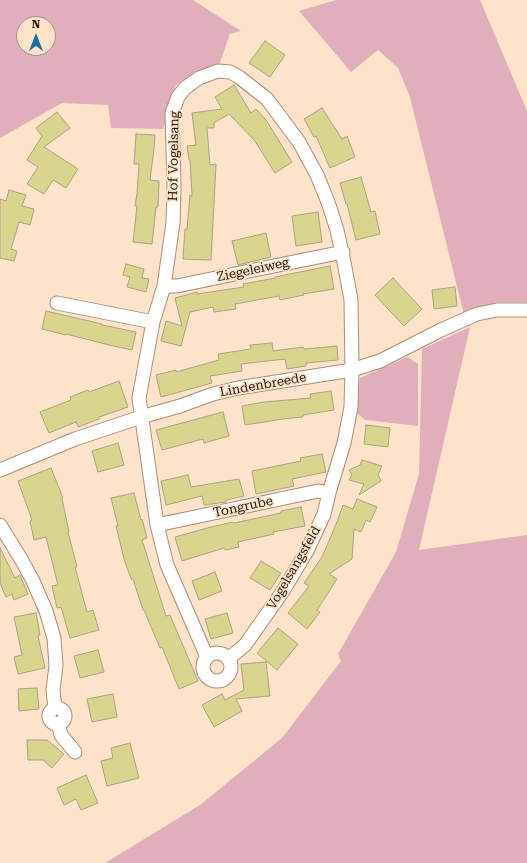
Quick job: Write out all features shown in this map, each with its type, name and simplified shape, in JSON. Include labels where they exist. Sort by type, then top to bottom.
[{"type":"street","name":"Hof Vogelsang","points":[[141,417],[139,398],[153,322],[164,286],[173,223],[174,185],[172,113],[178,97],[185,88],[199,78],[218,72],[230,72],[239,77],[267,99],[299,142],[317,175],[328,202],[343,252],[351,300],[352,370]]},
{"type":"street","name":"Ziegeleiweg","points":[[164,286],[177,286],[343,252]]},
{"type":"street","points":[[57,303],[153,322]]},
{"type":"street","name":"Lindenbreede","points":[[0,470],[75,439],[213,394],[238,388],[352,370],[380,361],[441,330],[477,314],[497,310],[527,310]]},
{"type":"street","name":"Vogelsangsfeld","points":[[228,659],[245,645],[283,591],[307,551],[324,514],[344,443],[351,407],[352,370]]},
{"type":"street","points":[[141,417],[157,525],[168,565],[207,657]]},
{"type":"street","name":"Tongrube","points":[[157,525],[318,491],[329,493]]},
{"type":"street","points":[[0,525],[33,581],[46,611],[54,638],[56,665],[53,690],[55,708],[62,710],[65,714],[65,719],[61,723],[58,723],[61,734],[74,752]]},
{"type":"street","points":[[216,653],[225,656],[228,659],[231,668],[228,676],[224,680],[215,682],[207,678],[204,674],[203,665],[207,657],[216,653]]},
{"type":"shaded area","points":[[0,0],[193,0],[241,31],[230,34],[219,65],[198,70],[176,85],[163,129],[111,128],[108,105],[62,103],[0,138]]},
{"type":"shaded area","points":[[336,0],[480,0],[527,111],[527,302],[497,302],[464,315],[410,97],[398,68],[378,50],[351,72],[299,11]]},
{"type":"shaded area","points":[[470,327],[419,550],[527,535],[527,863],[105,863],[200,805],[282,738],[341,661],[338,654],[396,552],[419,474],[422,349]]},
{"type":"shaded area","points":[[407,357],[418,364],[418,426],[365,420],[356,412],[360,378]]},
{"type":"building","points":[[265,41],[285,55],[270,77],[249,63]]},
{"type":"building","points":[[234,85],[251,113],[256,109],[266,120],[292,162],[275,173],[255,141],[229,114],[214,123],[214,128],[207,128],[210,165],[216,164],[211,260],[183,259],[185,229],[187,229],[190,195],[192,196],[190,160],[187,146],[196,145],[192,113],[222,109],[215,97]]},
{"type":"building","points":[[322,108],[342,139],[347,136],[355,157],[330,168],[316,136],[314,137],[304,119]]},
{"type":"building","points":[[57,112],[70,128],[44,147],[78,169],[66,188],[53,180],[44,194],[27,184],[38,167],[27,160],[42,136],[36,128]]},
{"type":"building","points":[[136,134],[155,135],[150,180],[159,181],[158,207],[156,207],[152,244],[133,242],[137,206],[135,206],[139,164],[134,164]]},
{"type":"building","points":[[361,177],[371,212],[375,211],[380,234],[356,240],[340,183]]},
{"type":"building","points":[[9,190],[26,195],[22,206],[34,209],[30,225],[19,222],[11,249],[17,251],[14,261],[0,258],[0,199],[6,201]]},
{"type":"building","points":[[318,212],[322,242],[296,246],[292,216]]},
{"type":"building","points":[[266,233],[271,257],[238,265],[232,241]]},
{"type":"building","points":[[126,264],[144,269],[142,278],[149,279],[146,292],[127,287],[130,277],[123,275]]},
{"type":"building","points":[[330,266],[334,289],[303,294],[304,295],[280,300],[279,296],[235,304],[236,309],[214,312],[213,307],[190,312],[181,346],[161,341],[166,321],[182,326],[175,298],[197,292],[197,294],[244,287],[243,284]]},
{"type":"building","points":[[393,278],[422,309],[404,326],[375,295]]},
{"type":"building","points":[[455,287],[457,306],[434,309],[432,290]]},
{"type":"building","points":[[46,311],[136,332],[132,350],[42,329]]},
{"type":"building","points":[[272,343],[273,351],[303,347],[304,349],[337,346],[338,360],[306,363],[306,366],[287,369],[285,359],[241,364],[242,371],[210,376],[212,383],[161,397],[156,375],[176,370],[176,372],[219,360],[218,354],[251,349],[250,345]]},
{"type":"building","points":[[119,381],[128,407],[99,417],[99,419],[78,427],[76,422],[49,433],[40,412],[71,400],[70,397]]},
{"type":"building","points":[[331,391],[334,410],[303,415],[303,417],[245,425],[242,406],[264,402],[311,398],[310,394]]},
{"type":"building","points":[[223,412],[229,436],[204,443],[203,439],[162,450],[156,430]]},
{"type":"building","points":[[366,425],[390,428],[388,447],[364,444]]},
{"type":"building","points":[[118,443],[124,465],[98,472],[92,451]]},
{"type":"building","points":[[322,454],[326,472],[292,479],[294,486],[256,494],[252,471],[301,461],[300,458]]},
{"type":"building","points":[[362,460],[382,466],[378,475],[381,481],[359,495],[364,484],[349,480],[352,475],[349,470],[360,465]]},
{"type":"building","points":[[51,468],[63,498],[68,532],[77,567],[75,567],[87,612],[93,610],[99,630],[70,638],[61,607],[57,608],[52,586],[58,585],[46,537],[34,540],[30,521],[32,520],[18,481]]},
{"type":"building","points":[[188,475],[191,487],[239,479],[244,496],[226,500],[226,502],[204,505],[202,496],[166,505],[161,481]]},
{"type":"building","points":[[134,493],[147,538],[142,540],[166,616],[170,615],[198,681],[179,689],[162,647],[160,648],[143,610],[133,579],[131,579],[124,559],[116,526],[118,526],[111,498]]},
{"type":"building","points":[[357,499],[377,507],[370,522],[366,520],[361,532],[354,529],[352,559],[329,574],[337,579],[317,610],[320,612],[307,629],[288,613],[309,586],[304,583],[322,557],[343,505],[353,509]]},
{"type":"building","points":[[301,507],[305,526],[273,532],[274,534],[238,542],[239,547],[225,550],[224,548],[182,561],[175,537],[207,528],[281,513],[281,511]]},
{"type":"building","points":[[0,548],[15,578],[20,575],[28,594],[14,600],[12,594],[6,597],[0,583]]},
{"type":"building","points":[[261,561],[281,573],[270,590],[250,578]]},
{"type":"building","points":[[215,572],[222,591],[199,600],[192,581]]},
{"type":"building","points":[[36,613],[40,635],[38,636],[45,668],[18,674],[14,657],[22,655],[14,617]]},
{"type":"building","points":[[227,613],[233,633],[211,639],[205,619]]},
{"type":"building","points":[[278,628],[298,644],[277,670],[257,653]]},
{"type":"building","points":[[98,650],[104,672],[80,678],[74,656]]},
{"type":"building","points":[[266,662],[270,696],[236,699],[242,711],[214,727],[202,705],[222,694],[225,700],[244,690],[241,664]]},
{"type":"building","points":[[37,688],[39,709],[19,711],[18,689]]},
{"type":"building","points":[[113,694],[117,717],[92,722],[87,699]]},
{"type":"building","points":[[27,740],[47,740],[64,754],[52,768],[43,760],[28,760]]},
{"type":"building","points":[[130,743],[139,778],[107,786],[101,761],[113,758],[111,748]]},
{"type":"building","points":[[86,775],[98,803],[81,810],[76,799],[64,805],[57,788]]}]
